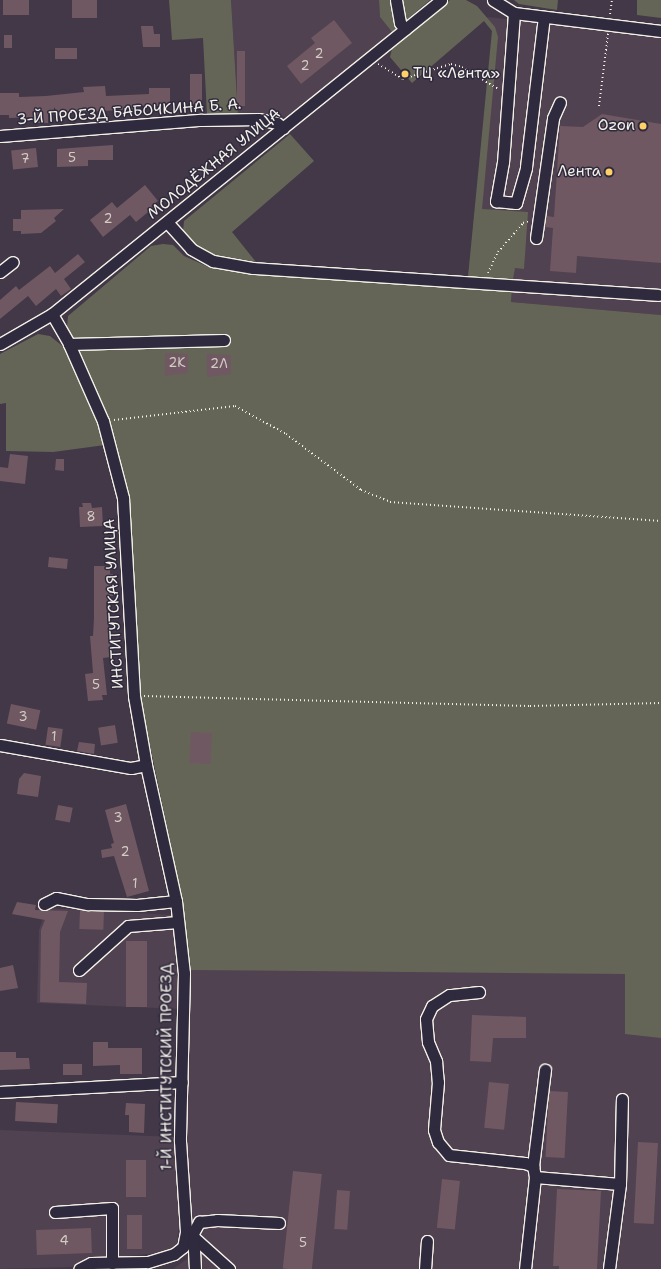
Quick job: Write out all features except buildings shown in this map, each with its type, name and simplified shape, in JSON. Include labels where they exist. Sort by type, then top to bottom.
[{"type":"street","points":[[396,0],[400,23],[405,29]]},
{"type":"street","name":"МОЛОДЁЖНАЯ УЛИЦА","points":[[0,344],[52,314],[441,0]]},
{"type":"street","points":[[493,0],[514,13],[661,31]]},
{"type":"street","points":[[514,13],[502,162],[496,201],[516,203],[526,167],[544,17]]},
{"type":"street","points":[[536,238],[553,118],[560,102]]},
{"type":"street","name":"3-Й ПРОЕЗД БАБОЧКИНА Б. А.","points":[[0,136],[201,120],[258,119],[277,123],[283,128]]},
{"type":"street","points":[[166,222],[191,249],[213,261],[253,268],[487,282],[658,295]]},
{"type":"street","points":[[0,272],[13,262]]},
{"type":"street","name":"ИНСТИТУТСКАЯ УЛИЦА","points":[[52,314],[70,344],[103,421],[123,498],[134,696],[146,765],[176,901]]},
{"type":"street","points":[[70,344],[224,340]]},
{"type":"street","points":[[0,745],[131,768],[146,765]]},
{"type":"street","points":[[44,904],[56,898],[88,904],[137,905],[176,901]]},
{"type":"street","name":"1-Й ИНСТИТУТСКИЙ ПРОЕЗД","points":[[176,901],[184,973],[180,1141],[195,1269]]},
{"type":"street","points":[[79,970],[128,926],[178,922]]},
{"type":"street","points":[[479,992],[449,995],[432,1006],[426,1019],[428,1042],[436,1061],[438,1082],[434,1130],[438,1142],[448,1155],[525,1163],[534,1172],[620,1184]]},
{"type":"street","points":[[526,1269],[534,1172],[545,1070]]},
{"type":"street","points":[[0,1092],[182,1082]]},
{"type":"street","points":[[609,1269],[620,1184],[622,1099]]},
{"type":"street","points":[[55,1212],[112,1208],[112,1262]]},
{"type":"street","points":[[79,1269],[91,1263],[148,1262],[161,1264],[183,1247],[190,1233],[199,1222],[279,1223]]},
{"type":"street","points":[[190,1233],[229,1269]]},
{"type":"street","points":[[424,1269],[427,1241]]},
{"type":"path","points":[[599,106],[612,0]]},
{"type":"path","points":[[371,58],[392,74],[403,79],[451,64],[462,67],[496,89],[508,91]]},
{"type":"path","points":[[487,282],[489,271],[498,252],[523,223],[539,219]]},
{"type":"path","points":[[103,421],[235,406],[286,434],[361,490],[390,502],[661,521]]},
{"type":"path","points":[[134,696],[530,706],[661,703]]},
{"type":"shaded area","points":[[231,0],[379,0],[380,17],[392,32],[291,117],[238,115]]},
{"type":"shaded area","points":[[488,17],[661,37],[661,315],[511,302],[513,279],[468,277],[493,32],[484,21]]},
{"type":"shaded area","points":[[47,908],[174,915],[180,972],[180,1009],[37,1003],[39,930]]},
{"type":"shaded area","points":[[210,968],[661,974],[661,1269],[173,1269],[187,1259],[192,1219],[186,1142],[191,970]]},
{"type":"shaded area","points":[[0,1130],[176,1137],[179,1222],[177,1243],[169,1250],[160,1253],[92,1259],[71,1267],[0,1269]]},
{"type":"green space","points":[[169,0],[231,0],[238,115],[207,115],[203,38],[172,40]]},
{"type":"green space","points":[[379,0],[430,0],[392,32],[380,17]]},
{"type":"green space","points":[[450,0],[466,0],[477,6],[495,27],[498,37],[482,209],[528,212],[524,269],[515,268],[513,279],[468,277],[492,31],[484,21],[412,83],[390,57],[392,49]]},
{"type":"green space","points":[[514,0],[558,0],[557,10],[519,4]]},
{"type":"green space","points":[[637,0],[661,0],[661,18],[637,15]]},
{"type":"green space","points":[[290,134],[314,161],[232,232],[256,262],[215,255],[194,245],[183,231],[184,221]]},
{"type":"green space","points":[[163,244],[173,245],[184,256],[211,268],[251,274],[512,289],[511,302],[661,315],[661,1038],[625,1034],[625,974],[191,970],[182,899],[138,688],[128,500],[107,413],[67,327],[68,316],[151,246]]},
{"type":"green space","points":[[38,334],[50,336],[65,348],[99,423],[105,445],[53,452],[6,451],[6,403],[0,404],[0,354]]},
{"type":"place","name":"ТЦ «Лента»","points":[[405,74]]},
{"type":"place","name":"Ozon","points":[[643,126]]},
{"type":"place","name":"Лента","points":[[609,172]]}]
